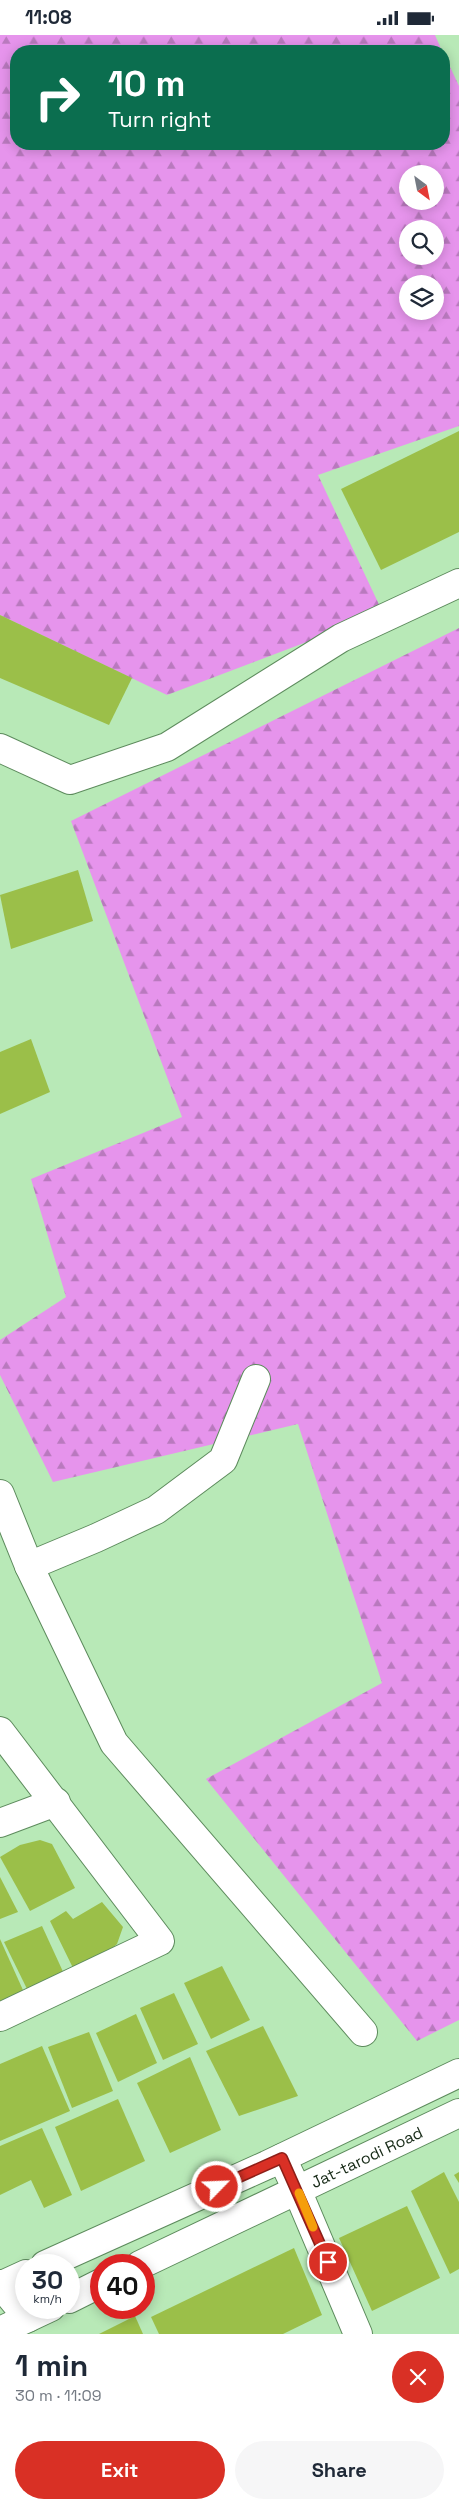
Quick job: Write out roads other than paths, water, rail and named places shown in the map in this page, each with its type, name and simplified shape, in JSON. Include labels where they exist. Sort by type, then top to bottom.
[{"type":"street","points":[[0,749],[70,780],[167,747],[342,638],[459,583]]},
{"type":"street","points":[[29,1566],[96,1539],[156,1510],[223,1460],[256,1379]]},
{"type":"street","points":[[0,1494],[29,1566],[114,1743],[363,2032]]},
{"type":"street","points":[[0,1731],[56,1802],[160,1941],[0,2017]]},
{"type":"street","points":[[0,1823],[56,1802]]},
{"type":"street","points":[[69,2254],[282,2158],[459,2073]]},
{"type":"street","name":"Jat-tarodi Road","points":[[155,2258],[459,2113]]},
{"type":"street","points":[[282,2158],[358,2334]]},
{"type":"street","points":[[0,2285],[15,2279]]},
{"type":"street","points":[[0,2285],[15,2296]]},
{"type":"street","points":[[0,2331],[26,2319]]}]
